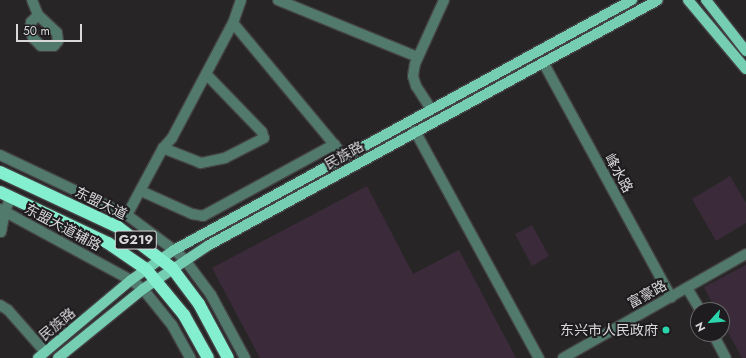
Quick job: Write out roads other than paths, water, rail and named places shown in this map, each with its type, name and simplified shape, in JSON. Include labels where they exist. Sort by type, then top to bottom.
[{"type":"highway","name":"东盟大道","points":[[0,172],[118,227],[161,258],[172,268],[199,304],[228,358]]},
{"type":"highway","name":"G219","points":[[0,192],[108,243],[146,269],[156,279],[184,316],[208,358]]},
{"type":"main road","name":"民族路","points":[[41,355],[131,280],[174,250],[632,0]]},
{"type":"main road","name":"民族路","points":[[58,358],[143,289],[185,260],[416,131],[658,0]]},
{"type":"main road","points":[[688,0],[746,69]]},
{"type":"main road","points":[[706,0],[746,51]]},
{"type":"street","points":[[32,0],[38,15]]},
{"type":"street","points":[[127,216],[163,148],[172,138],[207,75],[233,23],[241,0]]},
{"type":"street","points":[[278,0],[418,57]]},
{"type":"street","points":[[432,109],[416,86],[413,76],[418,57],[444,0]]},
{"type":"street","points":[[233,23],[344,156]]},
{"type":"street","name":"峰水路","points":[[543,62],[671,297]]},
{"type":"street","points":[[163,148],[195,161],[207,162],[225,158],[264,138],[262,132],[207,75]]},
{"type":"street","points":[[416,131],[539,358]]},
{"type":"street","points":[[141,191],[192,214],[203,216],[335,144]]},
{"type":"street","points":[[0,155],[127,216],[174,250],[185,260],[211,295],[245,358]]},
{"type":"street","points":[[0,232],[2,210],[11,197]]},
{"type":"street","name":"东盟大道辅路","points":[[2,210],[131,280],[143,289],[172,325],[190,358]]},
{"type":"street","name":"富豪路","points":[[562,358],[746,254]]},
{"type":"street","points":[[687,288],[695,302]]},
{"type":"street","points":[[0,305],[8,310],[41,355]]},
{"type":"street","points":[[717,342],[726,358]]},
{"type":"place","name":"东兴市人民政府","points":[[666,330]]}]
